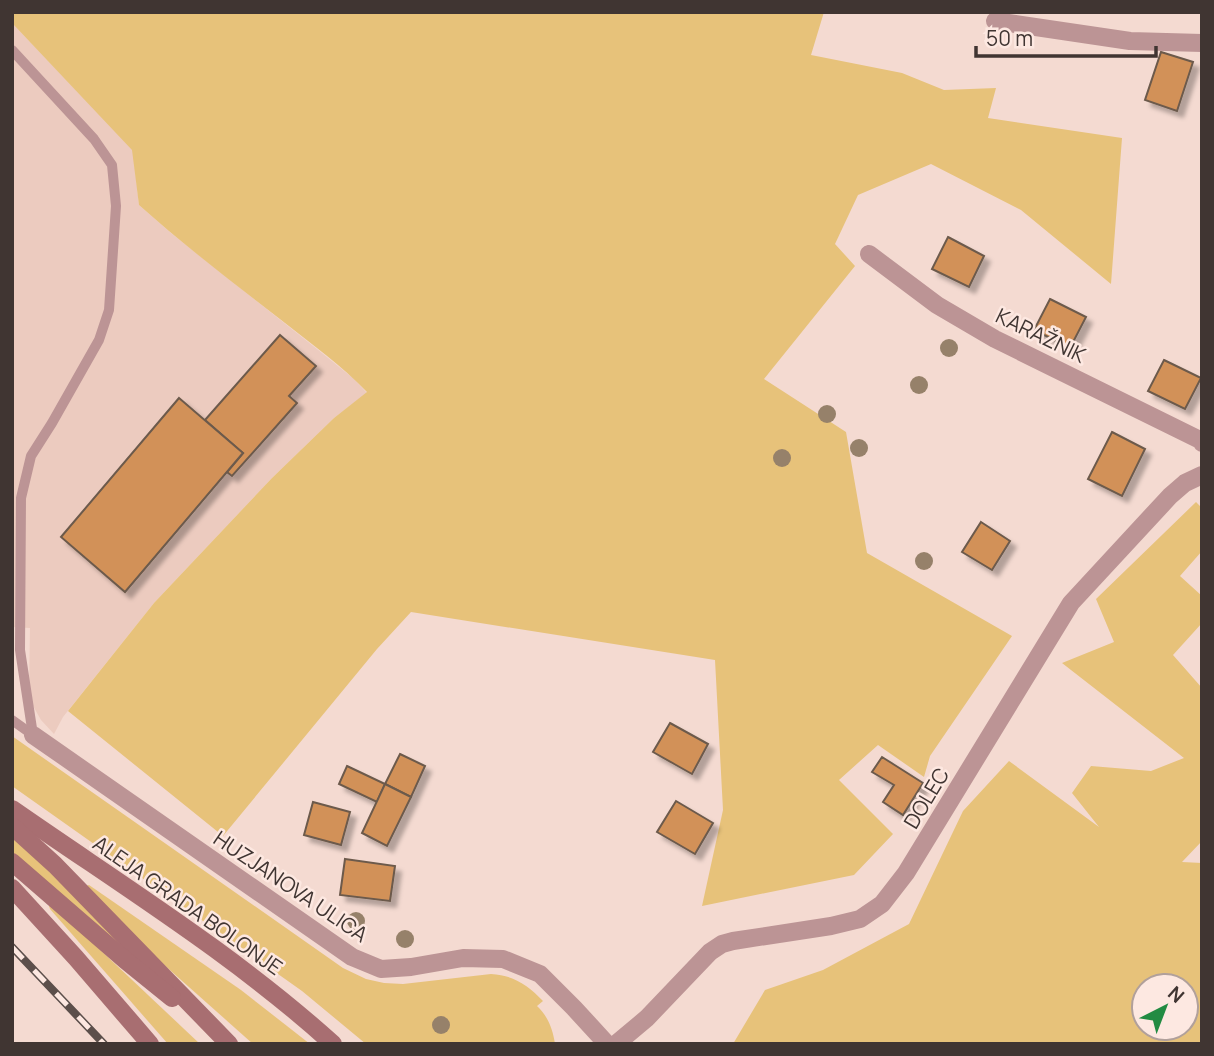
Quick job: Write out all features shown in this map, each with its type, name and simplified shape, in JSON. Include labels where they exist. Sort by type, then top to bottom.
[{"type":"main road","name":"ALEJA GRADA BOLONJE","points":[[12,809],[206,943],[280,999],[333,1044]]},
{"type":"main road","points":[[12,826],[55,865],[229,1044]]},
{"type":"main road","points":[[12,862],[166,994],[211,1027]]},
{"type":"main road","points":[[12,888],[150,1044]]},
{"type":"street","points":[[995,21],[1130,41],[1202,43]]},
{"type":"street","name":"KARAŽNIK","points":[[869,254],[937,305],[995,339],[1202,440]]},
{"type":"street","name":"DOLEC","points":[[616,1044],[722,944],[860,919],[882,904],[906,873],[1071,603],[1170,496],[1185,483],[1202,475]]},
{"type":"street","name":"HUZJANOVA ULICA","points":[[33,735],[352,957],[381,970],[463,958],[503,959],[540,974],[607,1044]]},
{"type":"lane","points":[[12,50],[94,139],[112,165],[116,206],[109,310],[99,340],[31,456],[21,498],[20,650],[33,735]]},
{"type":"lane","points":[[12,720],[33,735]]},
{"type":"shaded area","points":[[12,12],[824,12],[811,55],[902,73],[944,90],[996,88],[988,118],[1122,138],[1111,284],[1021,210],[931,164],[858,195],[835,244],[855,266],[764,379],[846,432],[867,553],[1012,636],[930,756],[924,777],[878,745],[839,780],[893,834],[854,875],[702,906],[723,810],[715,660],[411,612],[377,649],[223,836],[68,711],[154,603],[272,478],[334,418],[367,392],[348,373],[139,205],[132,150],[12,23]]},
{"type":"shaded area","points":[[12,23],[133,150],[139,205],[354,379],[367,393],[334,418],[272,478],[154,603],[63,717],[54,734],[41,720],[29,694],[30,628],[12,627]]},
{"type":"shaded area","points":[[1196,502],[1202,508],[1202,551],[1180,576],[1202,596],[1202,623],[1173,655],[1202,688],[1202,841],[1182,862],[1202,863],[1202,1044],[733,1044],[765,990],[823,970],[909,924],[963,811],[1009,761],[1099,827],[1072,793],[1091,766],[1151,771],[1184,758],[1062,663],[1114,642],[1096,599]]},
{"type":"shaded area","points":[[12,736],[343,968],[366,979],[384,983],[403,984],[491,974],[513,979],[532,990],[543,1001],[537,1006],[549,1024],[555,1044],[366,1044],[302,991],[12,786]]},
{"type":"shaded area","points":[[12,834],[119,942],[113,941],[12,853]]},
{"type":"shaded area","points":[[89,885],[241,990],[310,1044],[253,1044],[153,955],[86,886]]},
{"type":"shaded area","points":[[50,904],[200,1044],[168,1044],[50,909]]},
{"type":"building","points":[[1161,52],[1193,62],[1177,111],[1145,100]]},
{"type":"building","points":[[948,237],[984,256],[969,287],[932,269]]},
{"type":"building","points":[[1050,299],[1086,317],[1070,348],[1034,330]]},
{"type":"building","points":[[280,335],[316,366],[289,396],[297,403],[232,476],[227,472],[243,453],[205,420]]},
{"type":"building","points":[[1164,360],[1201,378],[1185,409],[1148,391]]},
{"type":"building","points":[[179,398],[243,453],[125,592],[61,537]]},
{"type":"building","points":[[1112,432],[1145,449],[1122,496],[1088,479]]},
{"type":"building","points":[[981,522],[1010,541],[992,570],[962,552]]},
{"type":"building","points":[[670,723],[708,744],[692,774],[653,752]]},
{"type":"building","points":[[400,754],[425,766],[411,797],[385,784]]},
{"type":"building","points":[[882,757],[923,783],[903,815],[883,802],[894,785],[872,772]]},
{"type":"building","points":[[347,766],[385,784],[377,802],[339,784]]},
{"type":"building","points":[[385,784],[411,797],[387,846],[362,833]]},
{"type":"building","points":[[676,801],[713,823],[695,854],[657,832]]},
{"type":"building","points":[[313,802],[350,812],[341,845],[304,835]]},
{"type":"building","points":[[345,859],[395,866],[390,901],[340,895]]},
{"type":"railway","points":[[12,947],[104,1044]]}]
